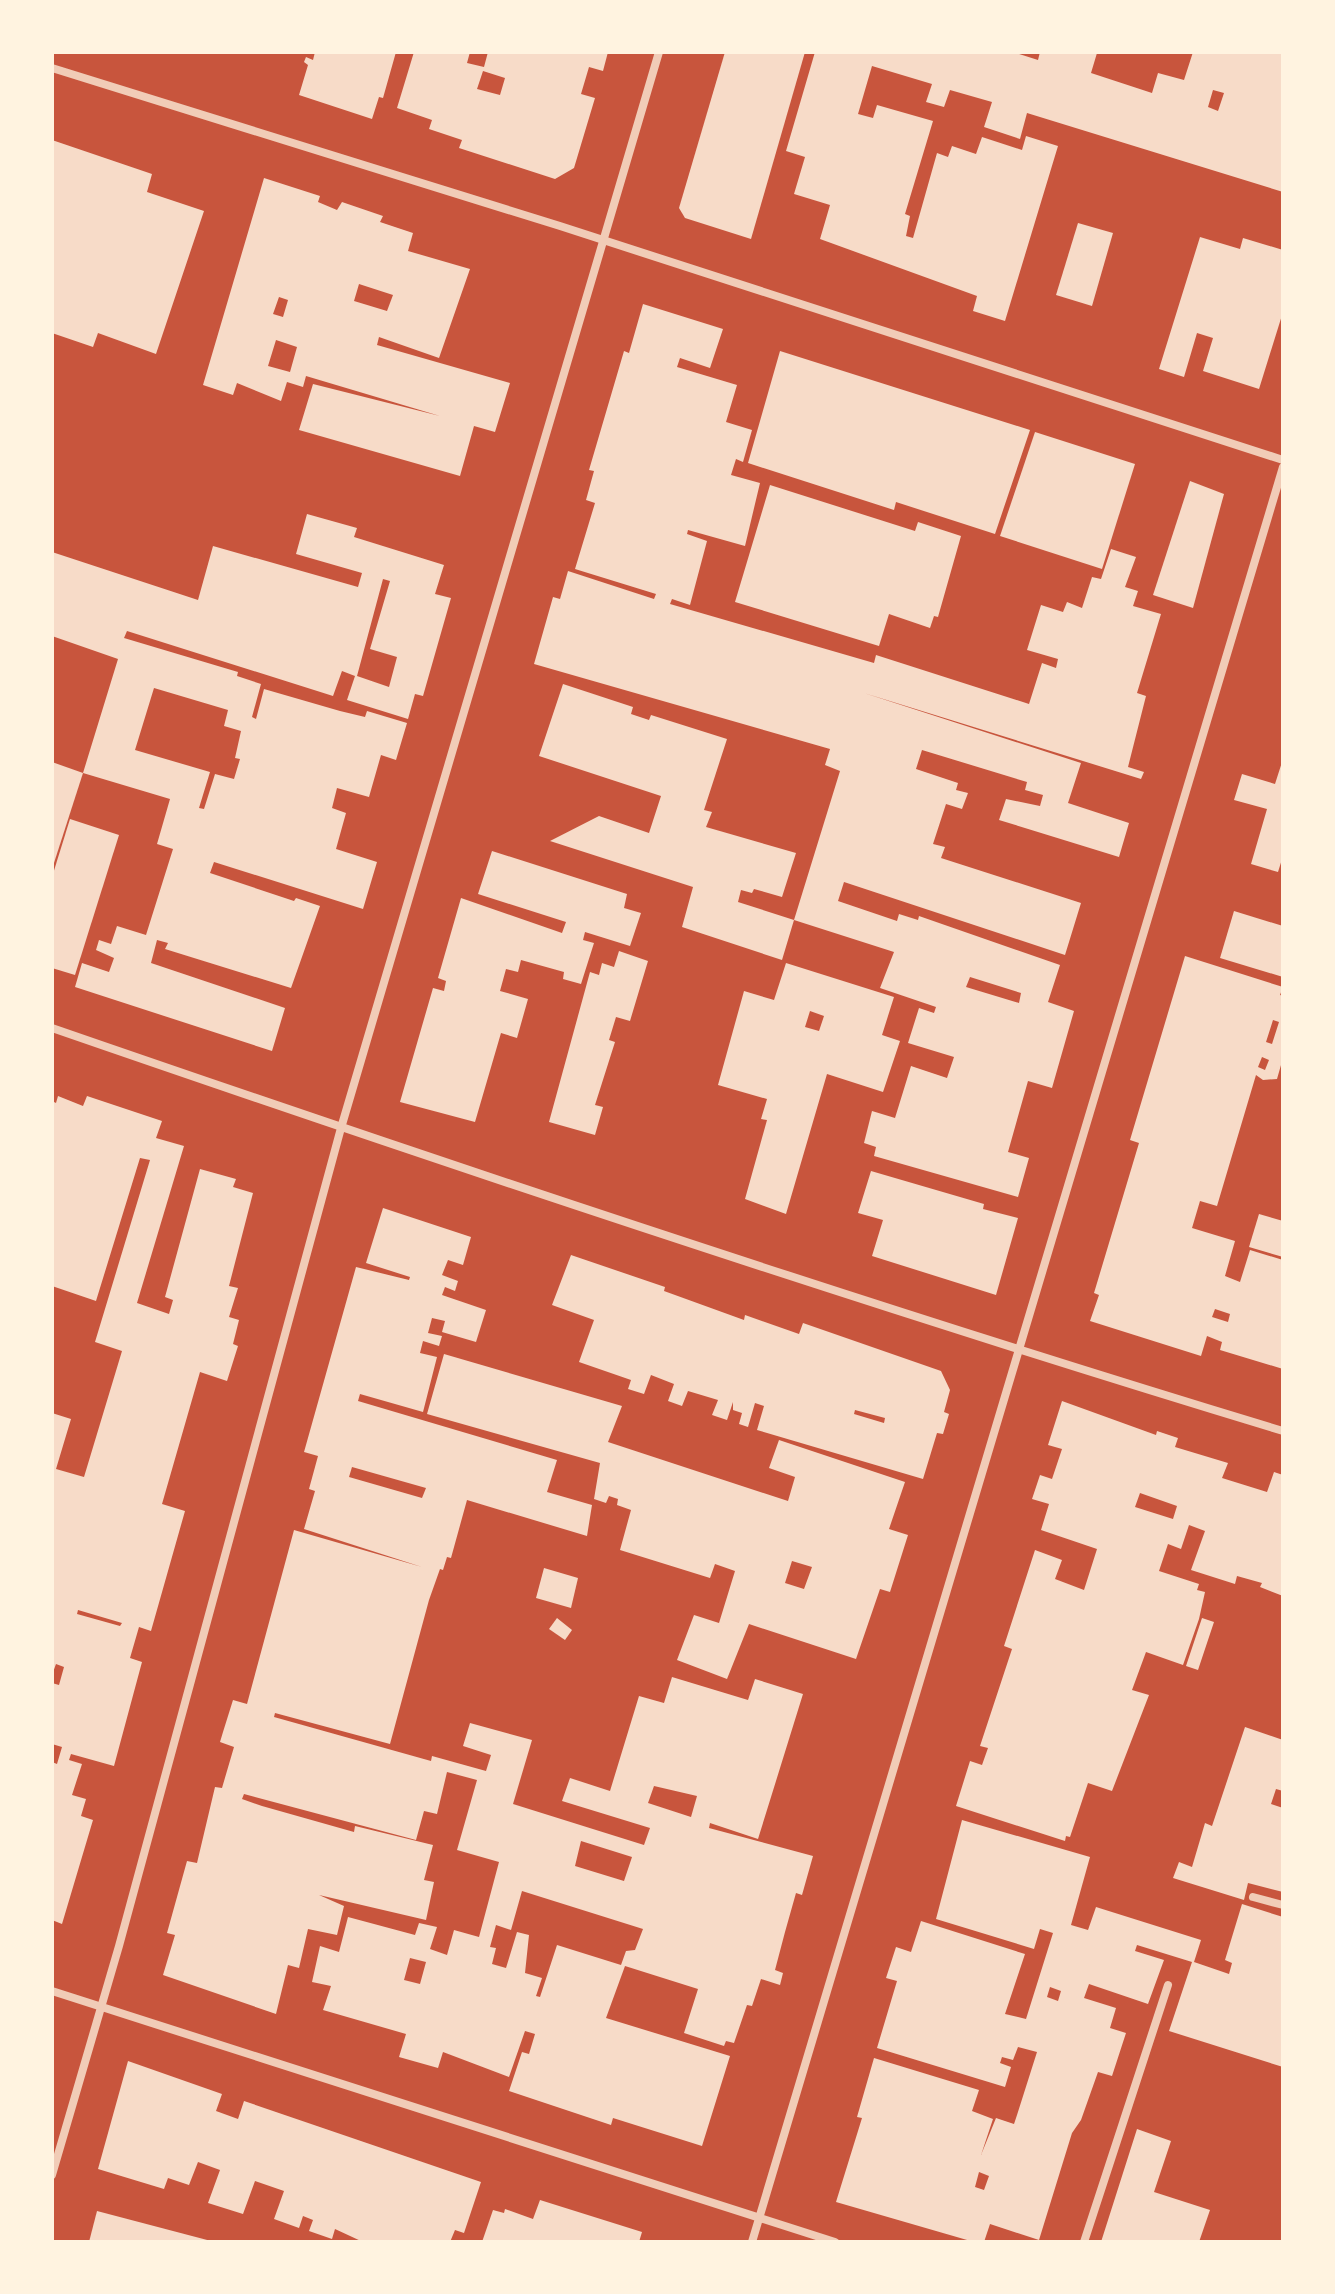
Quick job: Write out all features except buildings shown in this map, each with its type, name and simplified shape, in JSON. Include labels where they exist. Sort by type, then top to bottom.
[{"type":"street","points":[[52,2175],[101,2007],[341,1128],[659,52]]},
{"type":"street","points":[[52,68],[1283,460]]},
{"type":"street","points":[[752,2242],[1283,467]]},
{"type":"street","points":[[52,1028],[341,1128],[1019,1351],[1283,1431]]},
{"type":"street","points":[[1253,1897],[1283,1905]]},
{"type":"street","points":[[1084,2242],[1168,1985]]},
{"type":"street","points":[[52,1991],[835,2242]]}]
